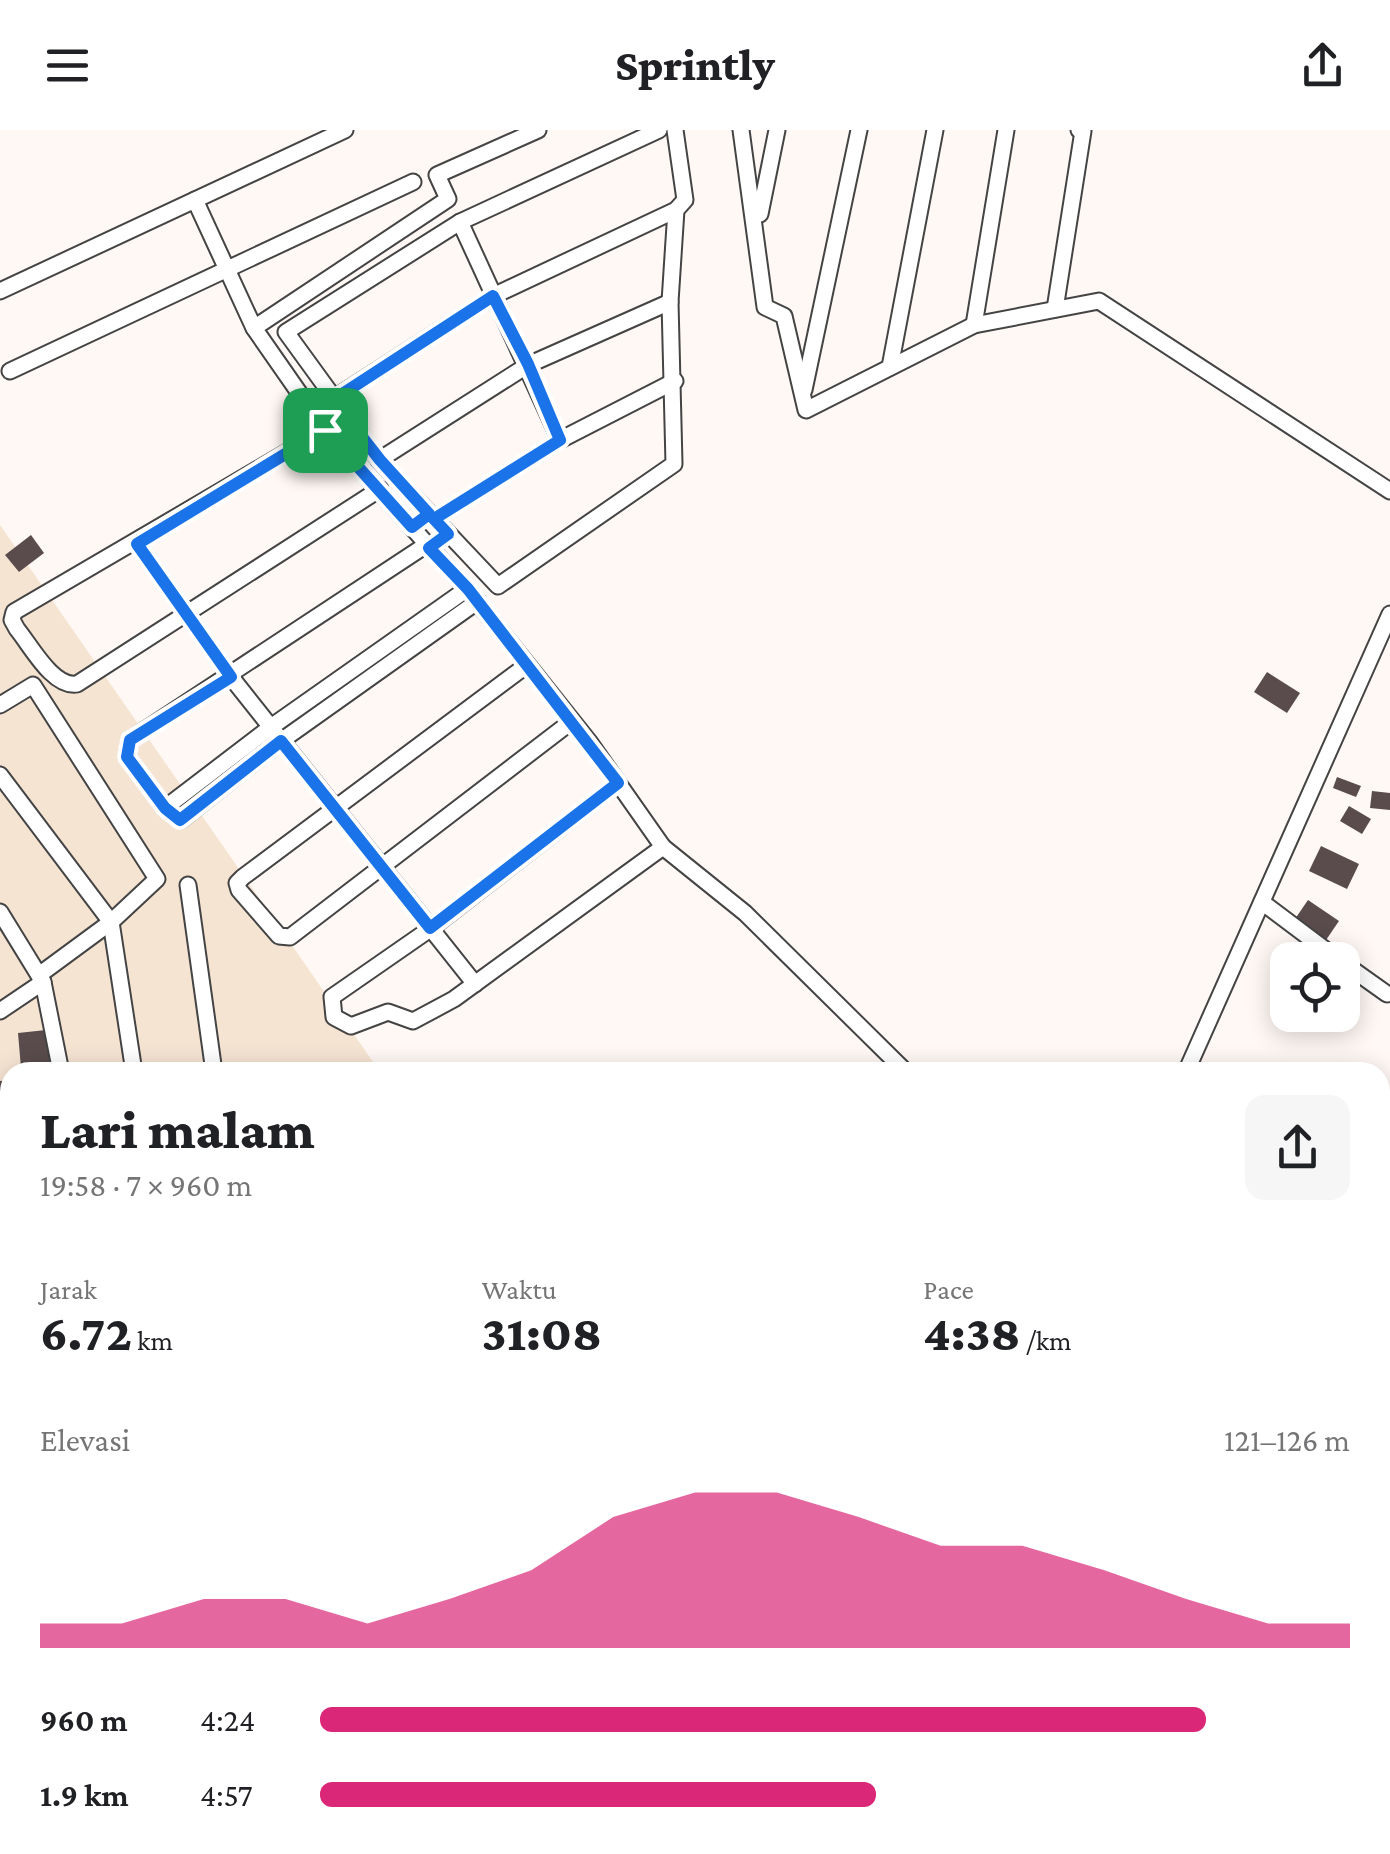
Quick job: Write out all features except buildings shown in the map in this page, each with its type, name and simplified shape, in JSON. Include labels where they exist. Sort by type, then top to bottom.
[{"type":"street","points":[[0,291],[345,130]]},
{"type":"street","points":[[254,328],[448,199],[436,175],[538,130]]},
{"type":"street","points":[[659,130],[460,222],[286,332],[380,460],[498,586],[674,464],[675,380],[670,302],[676,210]]},
{"type":"street","points":[[333,400],[493,296],[676,210],[685,200],[674,130]]},
{"type":"street","points":[[741,130],[764,307],[784,316],[806,410],[974,324],[1099,301],[1390,492]]},
{"type":"street","points":[[757,230],[777,130]]},
{"type":"street","points":[[803,396],[859,130]]},
{"type":"street","points":[[890,367],[935,130]]},
{"type":"street","points":[[974,324],[1006,130]]},
{"type":"street","points":[[1055,308],[1083,131],[1079,130]]},
{"type":"street","points":[[10,372],[413,182]]},
{"type":"street","points":[[194,200],[254,328],[325,430],[472,595],[572,721],[663,847],[746,912],[896,1062]]},
{"type":"street","points":[[460,222],[560,440]]},
{"type":"street","points":[[380,460],[528,364],[670,302]]},
{"type":"street","points":[[412,527],[560,440],[675,380]]},
{"type":"street","points":[[325,430],[137,544],[14,612],[16,629],[68,686],[77,684],[380,489]]},
{"type":"street","points":[[370,667],[180,820],[165,808],[127,757],[130,740],[448,534]]},
{"type":"street","points":[[137,544],[231,677],[474,984]]},
{"type":"street","points":[[165,808],[270,727],[370,667],[472,595]]},
{"type":"street","points":[[1190,1062],[1390,614]]},
{"type":"street","points":[[527,664],[337,811],[244,877],[237,883],[239,890],[284,938],[382,868],[572,721]]},
{"type":"street","points":[[0,705],[33,686],[157,879],[111,922],[0,1011]]},
{"type":"street","points":[[0,776],[111,922],[132,1062]]},
{"type":"street","points":[[618,783],[430,928],[332,997],[334,1017],[351,1026],[388,1012],[413,1021],[474,984],[663,847]]},
{"type":"street","points":[[188,884],[213,1062]]},
{"type":"street","points":[[1262,902],[1316,942]]},
{"type":"street","points":[[0,912],[41,978],[58,1062]]},
{"type":"street","points":[[1360,975],[1387,994]]},
{"type":"shaded area","points":[[0,525],[373,1062],[0,1062]]},
{"type":"route","points":[[493,296],[528,364],[560,440],[434,519],[448,534],[429,548],[468,589],[618,783],[430,928],[281,741],[180,820],[165,808],[127,757],[130,740],[231,677],[137,544],[325,430],[412,527],[429,514],[333,400],[493,296]]}]
